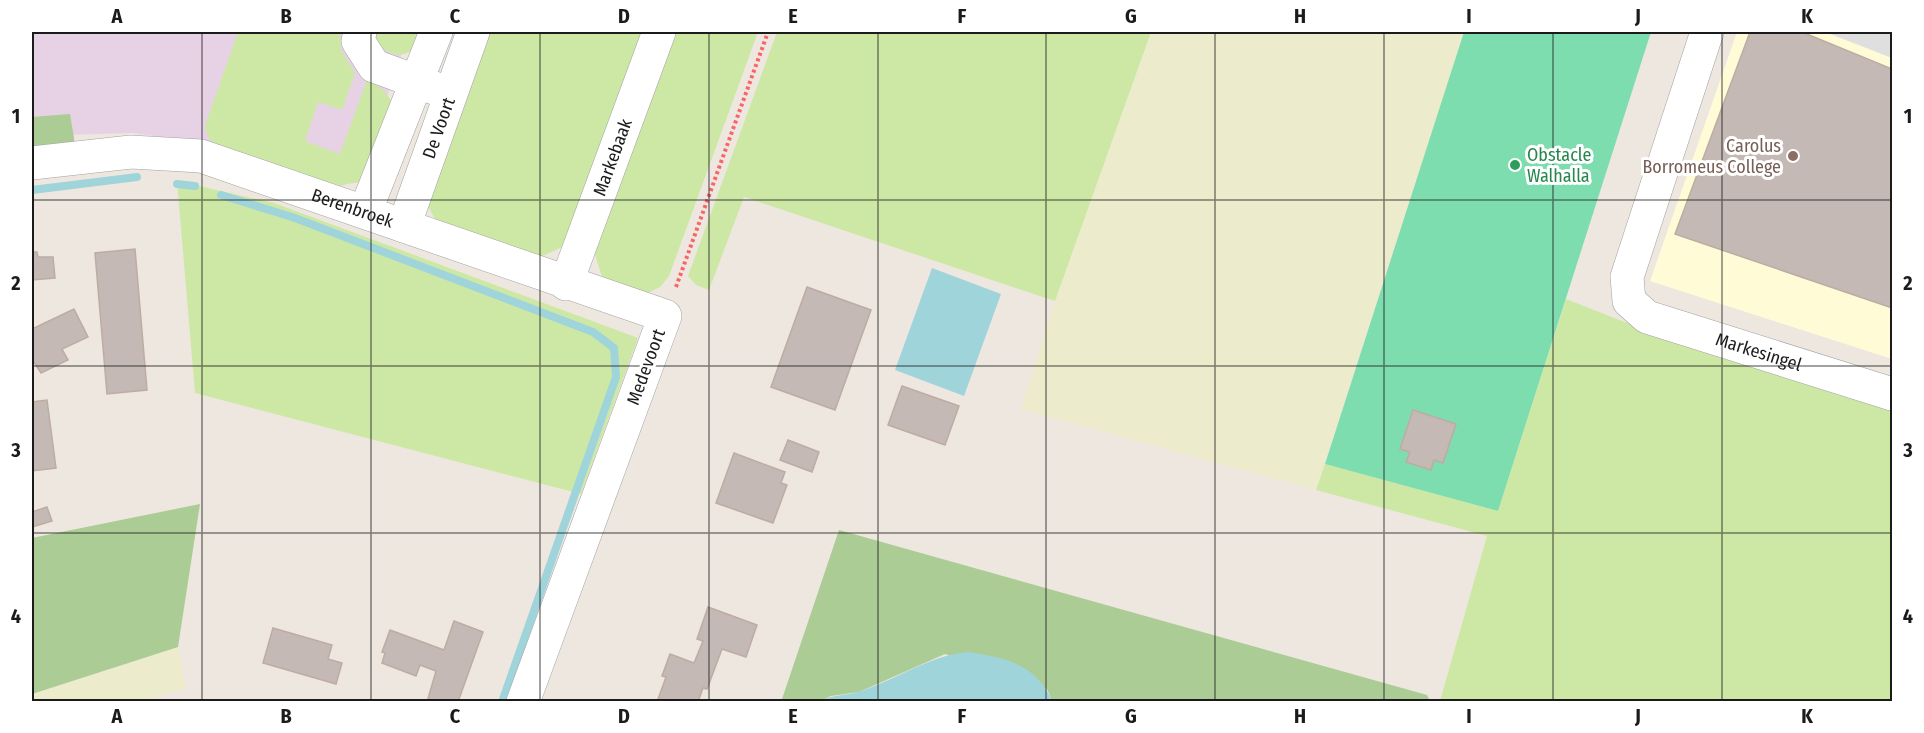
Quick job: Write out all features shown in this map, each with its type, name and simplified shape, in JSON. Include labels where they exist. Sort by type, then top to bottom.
[{"type":"street","points":[[360,32],[358,41],[374,66],[450,94]]},
{"type":"street","name":"De Voort","points":[[365,212],[436,32]]},
{"type":"street","name":"De Voort","points":[[404,226],[473,32]]},
{"type":"street","name":"Markebaak","points":[[566,284],[659,32]]},
{"type":"street","name":"Markesingel","points":[[1707,32],[1627,277],[1629,302],[1647,317],[1893,394]]},
{"type":"street","name":"Berenbroek","points":[[32,163],[131,152],[201,156],[566,284],[665,316]]},
{"type":"street","name":"Medevoort","points":[[523,702],[665,316]]},
{"type":"path","name":"Medevoort","points":[[665,316],[768,32]]},
{"type":"shaded area","points":[[32,32],[409,32],[359,179],[337,188],[213,145],[133,133],[64,135],[32,139]]},
{"type":"shaded area","name":"Carolus Borromeus College","points":[[1737,32],[1892,32],[1892,359],[1650,281]]},
{"type":"shaded area","points":[[1825,32],[1892,32],[1892,58]]},
{"type":"green space","points":[[238,32],[340,32],[341,50],[355,73],[342,110],[318,102],[305,141],[340,154],[367,80],[381,88],[390,99],[394,109],[361,182],[334,186],[211,143],[205,128]]},
{"type":"green space","points":[[374,32],[426,32],[413,50],[405,54],[393,54],[382,48]]},
{"type":"green space","points":[[480,32],[646,32],[562,247],[530,262],[435,219],[426,203]]},
{"type":"green space","points":[[674,32],[758,32],[669,276],[660,287],[643,295],[602,277],[594,251]]},
{"type":"green space","points":[[777,32],[1151,32],[1055,301],[744,197],[709,290],[696,285],[688,276]]},
{"type":"green space","points":[[1151,32],[1464,32],[1316,490],[1021,409],[1055,301]]},
{"type":"green space","name":"Obstacle Walhalla","points":[[1464,32],[1651,32],[1498,511],[1325,464]]},
{"type":"green space","points":[[70,114],[75,144],[32,150],[32,117]]},
{"type":"green space","points":[[177,181],[274,203],[638,338],[581,494],[195,393]]},
{"type":"green space","points":[[1566,299],[1622,321],[1892,408],[1892,701],[1440,701],[1487,536],[1316,490],[1325,464],[1498,511]]},
{"type":"green space","points":[[200,504],[178,647],[32,694],[32,538]]},
{"type":"green space","points":[[839,530],[1427,695],[1430,701],[1052,701],[1047,689],[945,654],[859,692],[831,696],[820,701],[781,702]]},
{"type":"green space","points":[[178,647],[185,688],[142,702],[32,701],[32,694]]},
{"type":"water","points":[[932,268],[1001,294],[964,396],[895,370]]},
{"type":"water","points":[[967,652],[1006,660],[1028,671],[1045,688],[1052,701],[820,701],[861,691],[939,658]]},
{"type":"building","name":"Carolus Borromeus College","points":[[1750,32],[1802,32],[1892,69],[1892,308],[1675,234]]},
{"type":"building","points":[[135,249],[147,390],[107,394],[95,253]]},
{"type":"building","points":[[32,252],[37,252],[38,257],[53,257],[55,278],[32,280]]},
{"type":"building","points":[[807,287],[871,310],[835,410],[771,387]]},
{"type":"building","points":[[74,309],[88,337],[62,349],[68,360],[41,373],[32,359],[32,329]]},
{"type":"building","points":[[902,386],[959,406],[945,445],[888,425]]},
{"type":"building","points":[[47,400],[56,468],[32,471],[32,402]]},
{"type":"building","points":[[1413,410],[1456,424],[1443,463],[1434,460],[1431,470],[1406,462],[1410,452],[1400,449]]},
{"type":"building","points":[[788,440],[819,452],[812,472],[780,460]]},
{"type":"building","points":[[734,453],[785,472],[781,483],[787,485],[773,523],[716,503]]},
{"type":"building","points":[[47,507],[52,521],[32,527],[32,512]]},
{"type":"building","points":[[708,607],[757,625],[746,657],[722,649],[707,689],[703,688],[698,702],[657,702],[666,677],[662,676],[670,654],[694,663],[703,641],[697,639]]},
{"type":"building","points":[[454,621],[483,632],[458,702],[427,702],[436,671],[420,665],[416,676],[382,663],[385,653],[382,652],[390,630],[444,650]]},
{"type":"building","points":[[273,628],[332,645],[328,659],[342,663],[336,684],[263,663]]},
{"type":"waterway","points":[[32,190],[137,177]]},
{"type":"waterway","points":[[177,184],[195,186]]},
{"type":"waterway","points":[[221,195],[295,218],[593,332],[614,348],[616,377],[502,702]]},
{"type":"place","name":"Carolus Borromeus College","points":[[1793,156]]},
{"type":"place","name":"Obstacle Walhalla","points":[[1515,165]]}]
